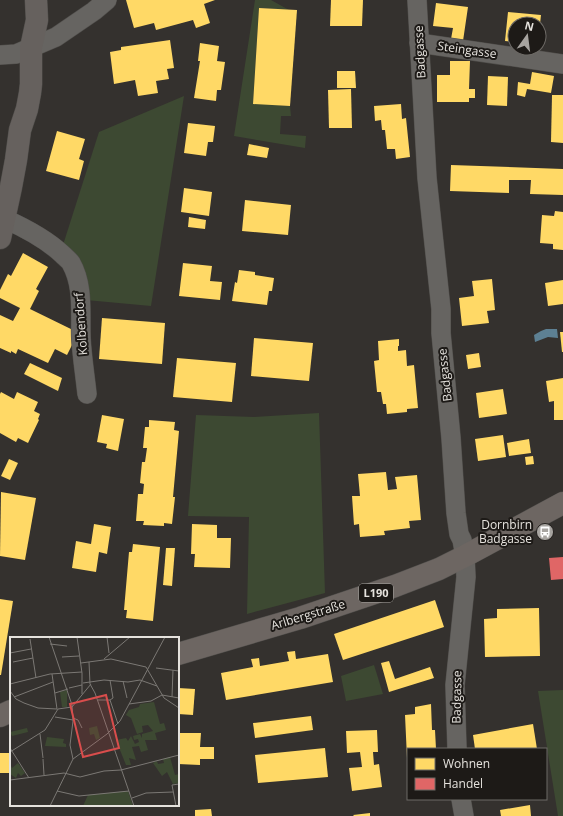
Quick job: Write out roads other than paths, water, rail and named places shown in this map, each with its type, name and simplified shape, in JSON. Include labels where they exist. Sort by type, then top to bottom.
[{"type":"main road","name":"Arlbergstraße","points":[[179,654],[300,618],[395,586],[466,556],[563,503]]},
{"type":"main road","points":[[0,716],[10,711]]},
{"type":"street","points":[[2,229],[16,160],[20,130],[27,109],[31,84],[23,18],[25,0]]},
{"type":"street","points":[[27,50],[37,20],[36,0]]},
{"type":"street","points":[[0,55],[16,54],[56,37],[94,11],[107,0]]},
{"type":"street","name":"Badgasse","points":[[418,0],[427,178],[441,309],[441,333],[451,438],[456,513],[459,534],[466,556],[466,577],[455,685],[457,748]]},
{"type":"street","name":"Steingasse","points":[[419,43],[563,64]]},
{"type":"street","name":"Kolbendorf","points":[[2,229],[16,224],[32,232],[55,248],[70,262],[77,278],[81,297],[81,339],[87,394]]},
{"type":"street","points":[[461,800],[464,816]]},
{"type":"water","points":[[546,329],[557,329],[558,338],[548,337],[535,342],[534,335]]},
{"type":"place","name":"Dornbirn Badgasse","points":[[545,532]]}]
